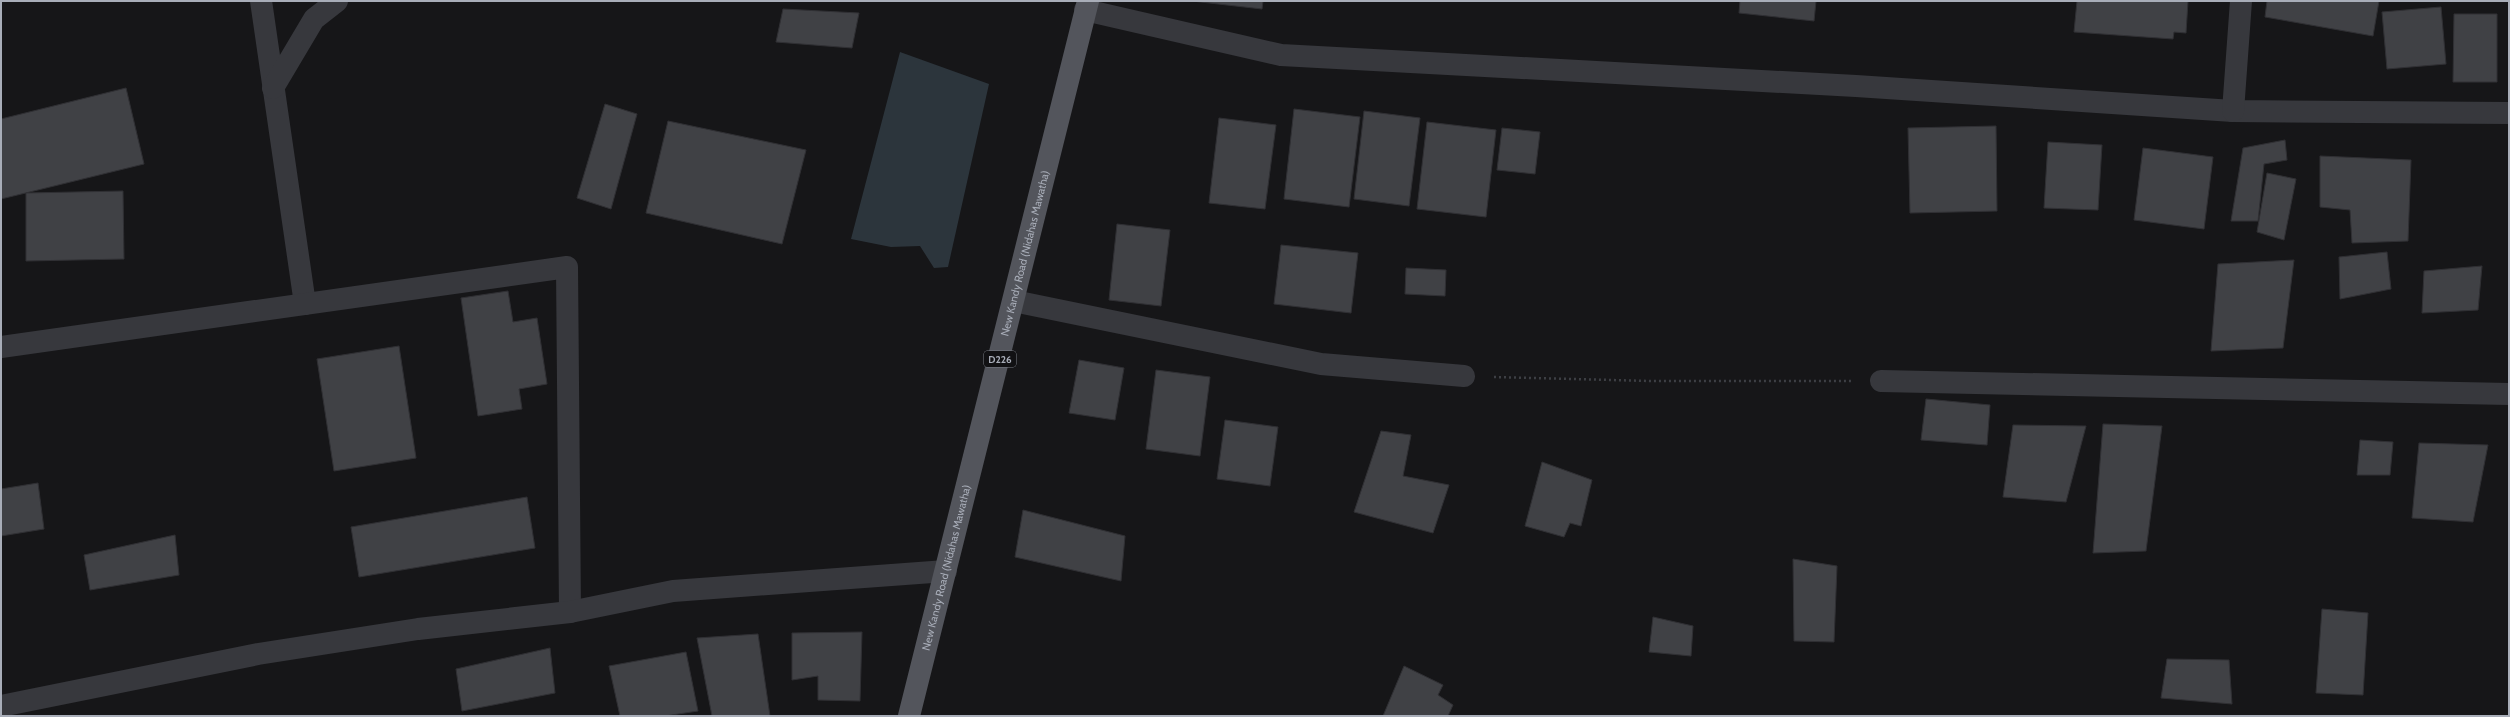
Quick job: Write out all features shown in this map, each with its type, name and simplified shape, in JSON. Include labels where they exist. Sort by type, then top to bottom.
[{"type":"main road","name":"New Kandy Road (Nidahas Mawatha)","points":[[909,716],[1014,301],[1086,5]]},
{"type":"street","points":[[261,1],[305,304]]},
{"type":"street","points":[[273,88],[314,19],[337,1]]},
{"type":"street","points":[[2232,111],[2241,1]]},
{"type":"street","points":[[1086,5],[1281,55],[1856,86],[2232,111],[2509,113]]},
{"type":"street","points":[[1,347],[567,267],[570,612]]},
{"type":"street","points":[[1014,301],[1321,364],[1464,376]]},
{"type":"street","points":[[1881,381],[2509,394]]},
{"type":"street","points":[[1,706],[258,654],[418,629],[570,612],[672,591],[946,571]]},
{"type":"path","points":[[1464,376],[1650,381],[1881,381]]},
{"type":"shaded area","points":[[900,52],[989,84],[948,267],[934,268],[920,246],[891,247],[851,239]]},
{"type":"building","points":[[1192,1],[1263,1],[1262,9]]},
{"type":"building","points":[[1740,1],[1816,1],[1814,21],[1739,13]]},
{"type":"building","points":[[2077,1],[2188,1],[2186,33],[2174,32],[2173,39],[2074,32]]},
{"type":"building","points":[[2267,1],[2379,1],[2373,36],[2265,17]]},
{"type":"building","points":[[2441,7],[2446,64],[2387,69],[2382,12]]},
{"type":"building","points":[[783,9],[859,13],[852,48],[776,42]]},
{"type":"building","points":[[2454,14],[2497,14],[2497,82],[2453,82]]},
{"type":"building","points":[[126,88],[144,164],[1,199],[1,119]]},
{"type":"building","points":[[605,104],[637,114],[611,209],[577,198]]},
{"type":"building","points":[[1294,109],[1360,117],[1349,207],[1284,199]]},
{"type":"building","points":[[1364,111],[1420,118],[1409,206],[1354,199]]},
{"type":"building","points":[[1219,118],[1276,125],[1265,209],[1209,203]]},
{"type":"building","points":[[668,121],[806,150],[782,244],[646,213]]},
{"type":"building","points":[[1427,122],[1496,130],[1486,217],[1417,209]]},
{"type":"building","points":[[1996,126],[1997,211],[1910,213],[1908,128]]},
{"type":"building","points":[[1502,128],[1540,132],[1535,174],[1497,170]]},
{"type":"building","points":[[2285,140],[2287,160],[2264,164],[2258,221],[2231,221],[2243,148]]},
{"type":"building","points":[[2048,142],[2102,145],[2098,210],[2044,208]]},
{"type":"building","points":[[2143,148],[2213,157],[2204,229],[2134,220]]},
{"type":"building","points":[[2320,156],[2411,160],[2408,241],[2352,243],[2350,210],[2320,207]]},
{"type":"building","points":[[2267,173],[2296,179],[2284,240],[2257,232]]},
{"type":"building","points":[[123,191],[124,259],[26,261],[26,193]]},
{"type":"building","points":[[1117,224],[1170,230],[1161,306],[1109,300]]},
{"type":"building","points":[[1281,245],[1358,253],[1351,313],[1274,304]]},
{"type":"building","points":[[2387,252],[2391,289],[2340,299],[2339,257]]},
{"type":"building","points":[[2294,260],[2283,348],[2211,351],[2218,264]]},
{"type":"building","points":[[2482,266],[2478,310],[2422,313],[2424,271]]},
{"type":"building","points":[[1406,268],[1446,270],[1445,296],[1405,294]]},
{"type":"building","points":[[508,291],[513,322],[537,318],[547,384],[519,389],[522,409],[478,416],[461,298]]},
{"type":"building","points":[[399,346],[416,458],[334,471],[317,359]]},
{"type":"building","points":[[1079,360],[1124,368],[1115,420],[1069,413]]},
{"type":"building","points":[[1156,370],[1210,377],[1200,456],[1146,449]]},
{"type":"building","points":[[1926,399],[1990,405],[1987,445],[1921,440]]},
{"type":"building","points":[[1225,420],[1278,427],[1270,486],[1217,479]]},
{"type":"building","points":[[2103,424],[2162,426],[2146,551],[2093,553]]},
{"type":"building","points":[[2013,425],[2086,426],[2066,502],[2003,497]]},
{"type":"building","points":[[1381,431],[1411,435],[1403,476],[1449,485],[1433,533],[1354,512]]},
{"type":"building","points":[[2360,440],[2393,442],[2390,475],[2357,475]]},
{"type":"building","points":[[2419,443],[2488,445],[2473,522],[2412,518]]},
{"type":"building","points":[[1542,462],[1592,480],[1581,526],[1570,523],[1564,537],[1525,526]]},
{"type":"building","points":[[38,483],[44,529],[1,536],[1,489]]},
{"type":"building","points":[[527,497],[535,548],[359,577],[351,527]]},
{"type":"building","points":[[1023,510],[1125,536],[1121,581],[1015,557]]},
{"type":"building","points":[[175,535],[179,575],[90,590],[84,555]]},
{"type":"building","points":[[1793,559],[1837,566],[1834,642],[1794,641]]},
{"type":"building","points":[[2322,609],[2368,613],[2363,695],[2316,693]]},
{"type":"building","points":[[1653,617],[1693,626],[1691,656],[1649,652]]},
{"type":"building","points":[[862,632],[860,701],[818,700],[818,676],[792,680],[792,633]]},
{"type":"building","points":[[758,634],[770,716],[712,716],[697,638]]},
{"type":"building","points":[[550,648],[555,693],[462,711],[456,669]]},
{"type":"building","points":[[686,652],[698,711],[665,716],[620,716],[609,666]]},
{"type":"building","points":[[2167,659],[2229,660],[2232,704],[2161,698]]},
{"type":"building","points":[[1404,666],[1443,685],[1438,695],[1453,705],[1448,716],[1383,716]]}]
